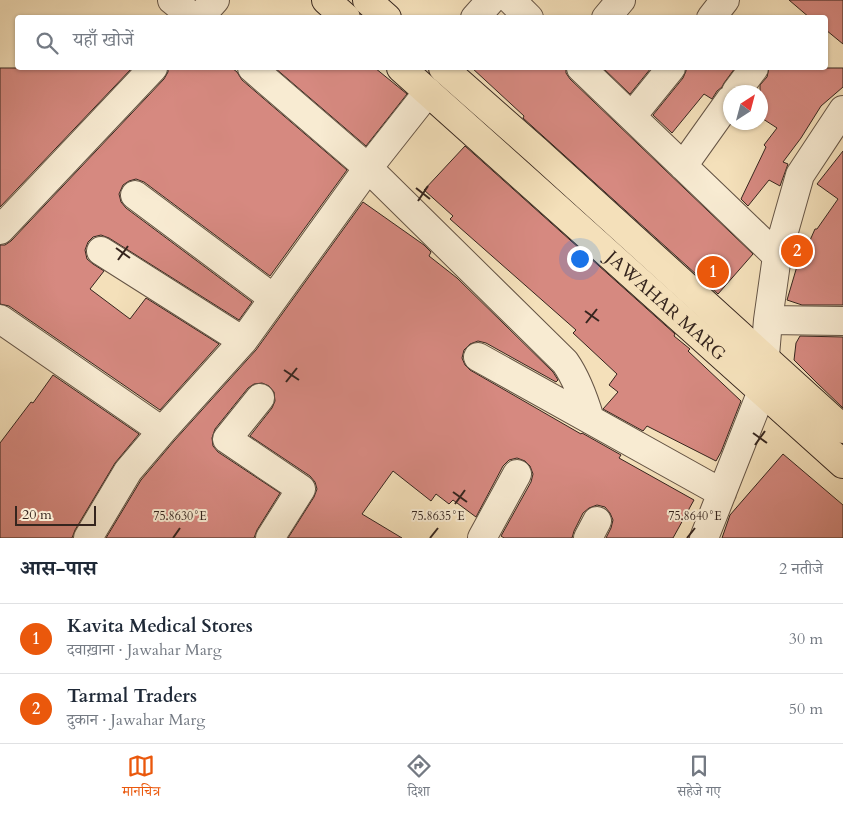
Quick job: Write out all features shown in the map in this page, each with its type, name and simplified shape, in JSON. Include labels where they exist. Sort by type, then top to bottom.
[{"type":"main road","points":[[326,0],[343,15]]},
{"type":"main road","points":[[367,0],[384,15]]},
{"type":"main road","points":[[445,70],[843,429]]},
{"type":"main road","name":"JAWAHAR MARG","points":[[420,78],[843,464]]},
{"type":"street","points":[[172,0],[190,15]]},
{"type":"street","points":[[202,15],[215,0]]},
{"type":"street","points":[[478,15],[490,0]]},
{"type":"street","points":[[511,0],[526,15]]},
{"type":"street","points":[[608,15],[621,0]]},
{"type":"street","points":[[713,15],[725,0]]},
{"type":"street","points":[[0,230],[151,70]]},
{"type":"street","points":[[254,70],[368,168],[565,362],[582,393],[590,419]]},
{"type":"street","points":[[583,70],[777,256]]},
{"type":"street","points":[[632,116],[669,70]]},
{"type":"street","points":[[741,85],[752,70]]},
{"type":"street","points":[[88,538],[128,471],[243,341],[368,168],[420,78]]},
{"type":"street","points":[[683,166],[723,110]]},
{"type":"street","points":[[704,538],[762,391],[768,320],[777,256],[800,175],[843,110]]},
{"type":"street","points":[[135,195],[273,298]]},
{"type":"street","points":[[101,251],[243,341]]},
{"type":"street","points":[[0,319],[162,431]]},
{"type":"street","points":[[768,320],[843,321]]},
{"type":"street","points":[[478,357],[722,493]]},
{"type":"street","points":[[260,398],[227,439],[301,489],[270,538]]},
{"type":"street","points":[[482,538],[517,474]]},
{"type":"building","points":[[789,0],[843,0],[843,44],[828,32],[828,15],[806,15]]},
{"type":"building","points":[[0,68],[15,68],[15,70],[130,70],[0,207]]},
{"type":"building","points":[[828,68],[843,68],[843,87],[821,106],[783,162],[788,164],[780,186],[769,180],[748,206],[741,199],[766,147],[764,145],[777,128],[768,122],[768,85],[760,85],[767,77],[769,70],[828,70]]},
{"type":"building","points":[[168,70],[234,70],[242,80],[347,170],[270,276],[144,182],[136,179],[123,185],[119,194],[121,202],[126,208],[252,302],[239,320],[109,238],[101,235],[93,237],[88,242],[85,250],[87,259],[104,271],[90,289],[130,319],[146,298],[219,344],[160,410],[9,306],[0,304],[0,245],[5,245],[11,241],[164,79]]},
{"type":"building","points":[[277,70],[377,70],[407,94],[366,146]]},
{"type":"building","points":[[474,70],[566,70],[570,79],[753,254],[718,294],[523,118],[524,116]]},
{"type":"building","points":[[605,70],[649,70],[630,94]]},
{"type":"building","points":[[686,70],[734,70],[712,99],[704,94],[672,133],[653,115],[683,78]]},
{"type":"building","points":[[465,146],[675,334],[674,336],[690,349],[688,351],[741,401],[716,461],[647,426],[643,431],[603,409],[618,392],[609,385],[617,374],[573,333],[576,330],[450,219],[453,216],[424,190]]},
{"type":"building","points":[[843,151],[843,305],[802,305],[787,300],[803,246],[807,247],[815,229],[817,229],[838,199],[817,184]]},
{"type":"building","points":[[363,202],[424,245],[431,252],[429,256],[457,278],[553,372],[558,380],[556,382],[486,343],[478,341],[470,344],[464,350],[462,358],[470,370],[621,455],[619,458],[694,500],[673,538],[606,538],[613,520],[605,507],[597,505],[583,513],[572,538],[504,538],[501,536],[531,482],[533,474],[530,466],[525,461],[517,458],[509,460],[503,466],[476,517],[453,500],[449,504],[436,494],[431,501],[393,471],[362,514],[402,538],[288,538],[317,489],[315,482],[310,476],[250,436],[272,408],[275,401],[274,392],[269,386],[262,383],[254,384],[248,388],[215,429],[212,438],[213,446],[218,452],[280,493],[254,538],[106,538],[141,480],[256,350]]},
{"type":"building","points":[[800,336],[843,337],[843,408],[794,360],[796,343]]},
{"type":"building","points":[[53,375],[139,434],[115,463],[72,538],[0,538],[0,443]]},
{"type":"building","points":[[783,454],[843,505],[843,538],[722,538],[730,515]]},
{"type":"place","name":"Tarmal Traders","points":[[797,251]]},
{"type":"place","name":"Kavita Medical Stores","points":[[713,272]]}]
